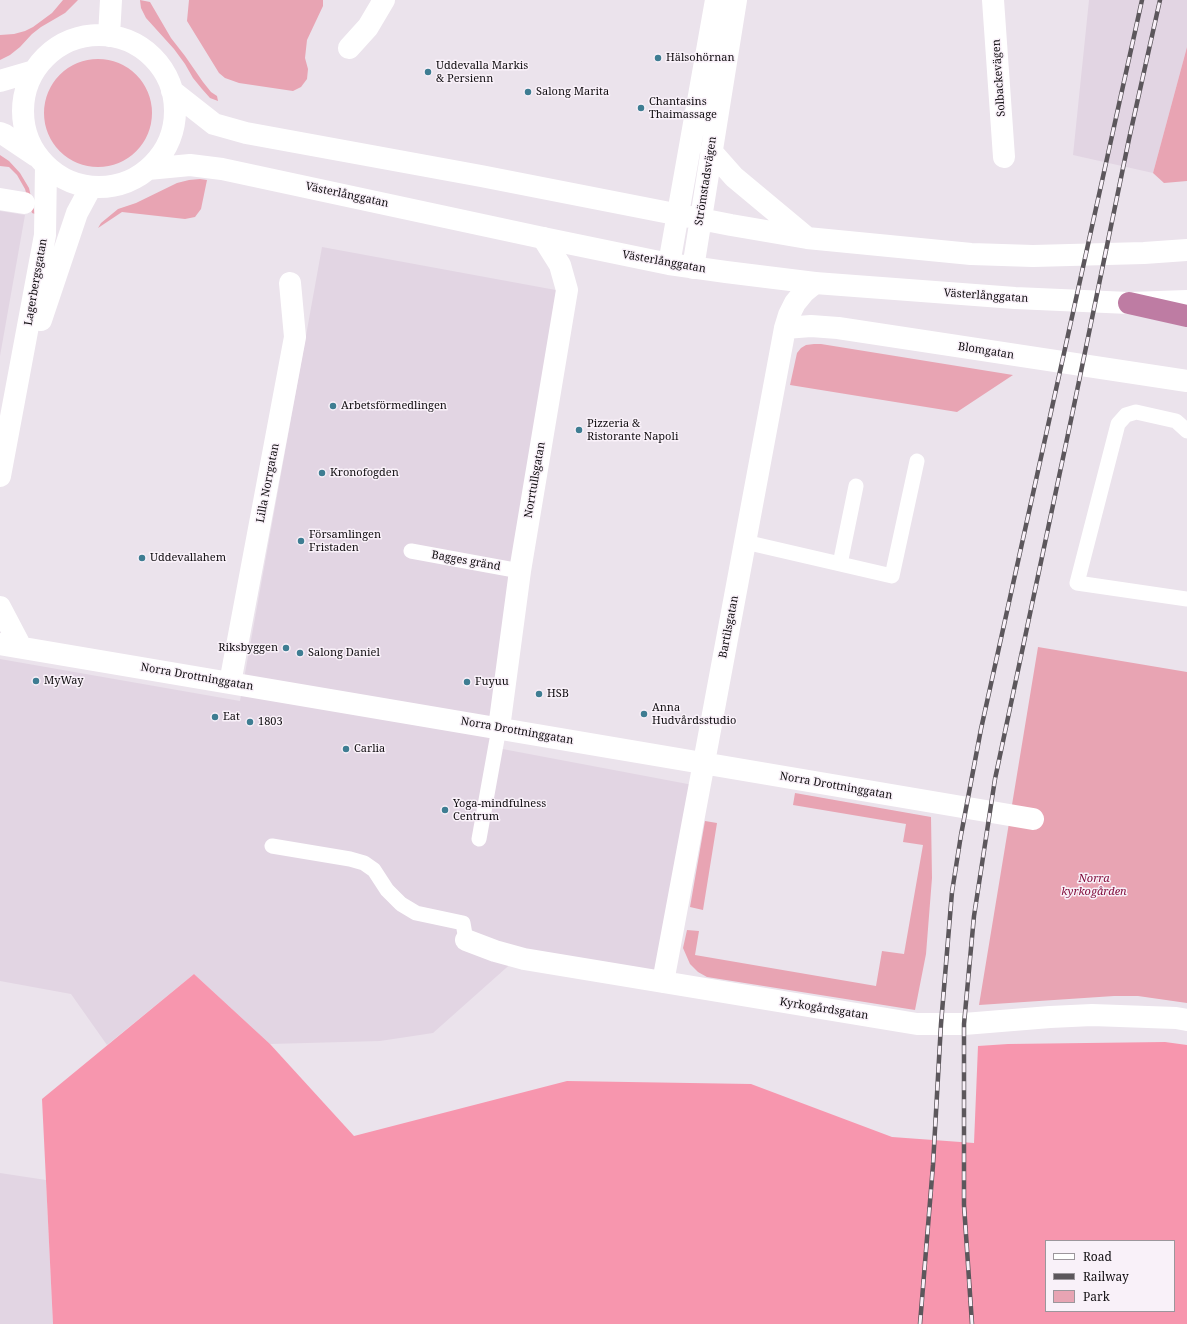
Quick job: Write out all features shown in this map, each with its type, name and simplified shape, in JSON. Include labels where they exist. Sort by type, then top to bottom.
[{"type":"highway","points":[[1129,303],[1187,316]]},
{"type":"street","points":[[108,36],[111,0]]},
{"type":"street","points":[[349,48],[368,27],[384,0]]},
{"type":"street","name":"Strömstadsvägen","points":[[669,264],[716,0]]},
{"type":"street","name":"Strömstadsvägen","points":[[693,268],[736,0]]},
{"type":"street","name":"Solbackevägen","points":[[993,0],[1004,157]]},
{"type":"street","name":"Västerlånggatan","points":[[0,133],[5,135],[54,172],[71,182],[91,187],[109,187],[134,179],[148,169],[161,155],[170,138],[174,119],[174,100],[169,82],[159,65],[145,51],[128,41],[108,36],[84,37],[72,40],[50,53],[34,71],[28,83],[23,109],[26,135],[42,162]]},
{"type":"street","points":[[0,81],[34,71]]},
{"type":"street","name":"Västerlånggatan","points":[[172,91],[214,124],[246,133],[807,238],[971,254],[1025,256],[1144,253],[1187,250]]},
{"type":"street","points":[[711,151],[734,177],[807,238]]},
{"type":"street","name":"Lagerbergsgatan","points":[[0,476],[45,235],[42,162]]},
{"type":"street","name":"Västerlånggatan","points":[[148,169],[190,165],[222,169],[543,238],[693,268],[815,283],[1015,298],[1129,303],[1187,301]]},
{"type":"street","name":"Lagerbergsgatan","points":[[15,397],[77,213],[91,187]]},
{"type":"street","points":[[0,199],[24,203]]},
{"type":"street","name":"Norrtullsgatan","points":[[498,728],[520,570],[567,290],[560,265],[543,238]]},
{"type":"street","name":"Lilla Norrgatan","points":[[230,683],[296,337],[290,283]]},
{"type":"street","name":"Bartilsgatan","points":[[662,982],[784,328],[795,303],[804,292],[815,283]]},
{"type":"street","name":"Blomgatan","points":[[784,328],[811,326],[838,328],[1187,381]]},
{"type":"street","points":[[0,607],[10,646]]},
{"type":"street","name":"Norra Drottninggatan","points":[[10,646],[1034,819]]},
{"type":"street","name":"Kyrkogårdsgatan","points":[[466,940],[495,951],[524,959],[917,1024],[964,1024],[1092,1015],[1176,1018],[1187,1020]]},
{"type":"lane","points":[[1187,431],[1176,421],[1136,412],[1126,415],[1118,424],[1077,583],[1187,599]]},
{"type":"lane","points":[[745,542],[892,576],[918,461]]},
{"type":"lane","points":[[840,564],[856,486]]},
{"type":"lane","name":"Bagges gränd","points":[[412,551],[520,570]]},
{"type":"lane","points":[[479,839],[498,728]]},
{"type":"lane","points":[[272,846],[364,863],[374,870],[387,890],[400,904],[416,913],[463,922],[466,940]]},
{"type":"shaded area","points":[[1089,0],[1187,0],[1187,47],[1153,173],[1073,155]]},
{"type":"shaded area","points":[[0,211],[25,215],[0,356]]},
{"type":"shaded area","points":[[322,247],[572,293],[492,747],[693,785],[658,974],[524,952],[433,1033],[380,1041],[270,1044],[194,974],[107,1045],[71,994],[0,981],[0,659],[240,701]]},
{"type":"shaded area","points":[[194,974],[270,1044],[354,1136],[567,1081],[751,1084],[892,1137],[974,1143],[978,1046],[1008,1044],[1165,1042],[1187,1045],[1187,1324],[53,1324],[42,1099]]},
{"type":"shaded area","points":[[0,1173],[46,1180],[53,1324],[0,1324]]},
{"type":"green space","points":[[63,0],[78,0],[65,13],[41,27],[20,47],[10,55],[0,60],[0,35],[14,34],[33,27],[52,13]]},
{"type":"green space","points":[[140,0],[150,2],[171,38],[203,82],[211,92],[217,96],[218,101],[210,98],[202,89],[174,49],[146,18],[141,8]]},
{"type":"green space","points":[[189,0],[323,0],[323,6],[307,40],[305,58],[308,69],[307,79],[301,87],[293,91],[239,83],[225,78],[219,73],[187,21]]},
{"type":"green space","points":[[1187,47],[1187,181],[1164,183],[1153,173]]},
{"type":"green space","points":[[98,59],[119,63],[136,75],[148,92],[152,113],[148,134],[136,151],[119,163],[98,167],[77,163],[60,151],[48,134],[44,113],[48,92],[60,75],[77,63]]},
{"type":"green space","points":[[0,155],[9,161],[20,173],[29,188],[35,214],[32,213],[25,189],[17,175],[9,167],[0,166]]},
{"type":"green space","points":[[200,179],[207,180],[201,209],[195,217],[185,219],[122,212],[98,228],[101,223],[118,209],[136,203],[177,183]]},
{"type":"green space","points":[[814,344],[1013,375],[957,412],[790,385],[797,353],[806,345]]},
{"type":"green space","name":"Norra kyrkogården","points":[[1038,647],[1187,672],[1187,1003],[1138,996],[1114,996],[979,1005]]},
{"type":"green space","points":[[795,793],[931,817],[932,878],[926,954],[915,1010],[707,977],[698,972],[690,964],[683,948],[687,930],[699,931],[695,955],[876,986],[882,951],[904,954],[923,845],[903,842],[906,824],[793,805]]},
{"type":"green space","points":[[705,821],[717,823],[703,910],[690,907]]},
{"type":"railway","points":[[920,1324],[933,1165],[941,1024],[952,892],[961,835],[981,729],[1142,0]]},
{"type":"railway","points":[[972,1324],[964,1205],[964,1024],[974,916],[995,779],[1129,139],[1160,0]]},
{"type":"place","name":"Hälsohörnan","points":[[658,58]]},
{"type":"place","name":"Uddevalla Markis & Persienn","points":[[428,72]]},
{"type":"place","name":"Salong Marita","points":[[528,92]]},
{"type":"place","name":"Chantasins Thaimassage","points":[[641,108]]},
{"type":"place","name":"Arbetsförmedlingen","points":[[333,406]]},
{"type":"place","name":"Pizzeria & Ristorante Napoli","points":[[579,430]]},
{"type":"place","name":"Kronofogden","points":[[322,473]]},
{"type":"place","name":"Församlingen Fristaden","points":[[301,541]]},
{"type":"place","name":"Uddevallahem","points":[[142,558]]},
{"type":"place","name":"Riksbyggen","points":[[286,648]]},
{"type":"place","name":"Salong Daniel","points":[[300,653]]},
{"type":"place","name":"MyWay","points":[[36,681]]},
{"type":"place","name":"Fuyuu","points":[[467,682]]},
{"type":"place","name":"HSB","points":[[539,694]]},
{"type":"place","name":"Anna Hudvårdsstudio","points":[[644,714]]},
{"type":"place","name":"Eat","points":[[215,717]]},
{"type":"place","name":"1803","points":[[250,722]]},
{"type":"place","name":"Carlia","points":[[346,749]]},
{"type":"place","name":"Yoga-mindfulness Centrum","points":[[445,810]]}]
